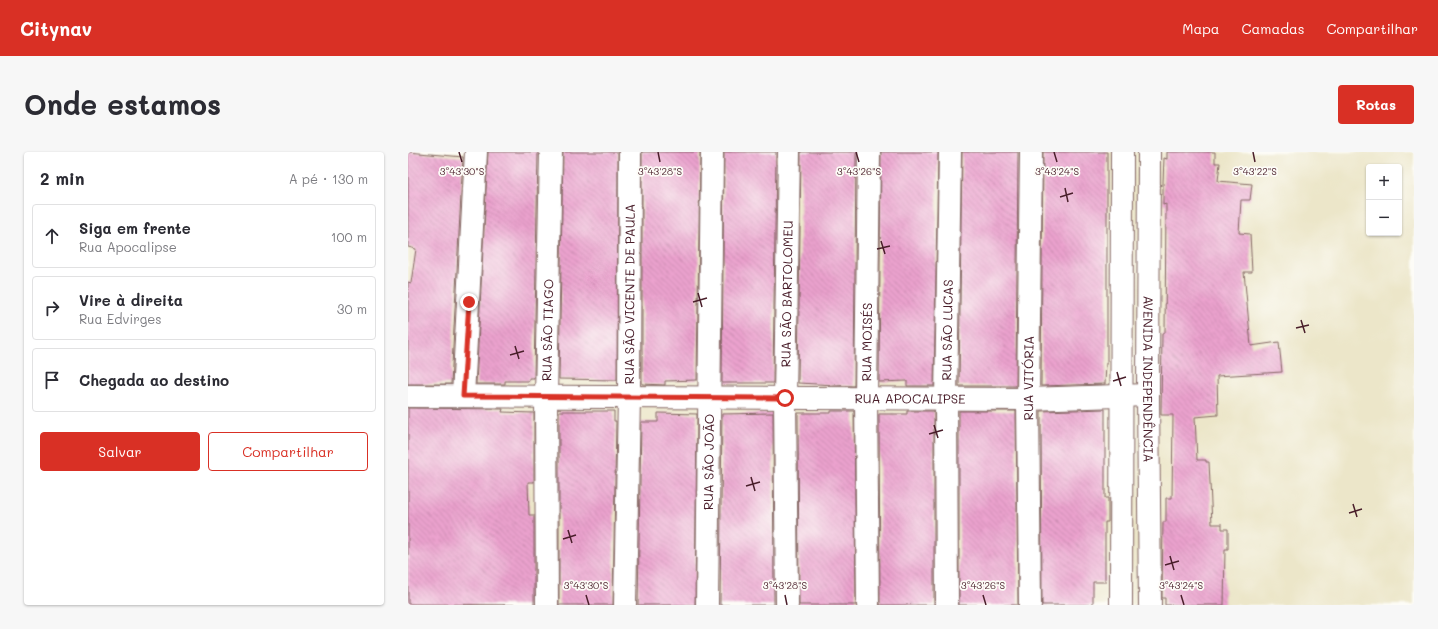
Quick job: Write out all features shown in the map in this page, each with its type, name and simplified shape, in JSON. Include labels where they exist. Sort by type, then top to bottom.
[{"type":"street","points":[[463,396],[476,152]]},
{"type":"street","name":"RUA SÃO TIAGO","points":[[547,605],[546,397],[551,152]]},
{"type":"street","name":"RUA SÃO VICENTE DE PAULA","points":[[626,605],[630,152]]},
{"type":"street","name":"RUA SÃO JOÃO","points":[[706,605],[712,152]]},
{"type":"street","name":"RUA SÃO BARTOLOMEU","points":[[787,605],[785,398],[789,152]]},
{"type":"street","name":"RUA MOISÉS","points":[[868,605],[866,398],[869,152]]},
{"type":"street","name":"RUA SÃO LUCAS","points":[[947,605],[946,399],[950,152]]},
{"type":"street","name":"RUA VITÓRIA","points":[[1030,605],[1028,399],[1031,152]]},
{"type":"street","points":[[1121,605],[1120,396],[1122,155],[1149,155]]},
{"type":"street","name":"AVENIDA INDEPENDÊNCIA","points":[[1149,155],[1148,395],[1150,605]]},
{"type":"street","name":"RUA APOCALIPSE","points":[[408,396],[1028,399],[1148,395]]},
{"type":"building","points":[[408,152],[463,157],[451,384],[408,384],[408,282],[411,283],[416,249],[408,247]]},
{"type":"building","points":[[488,152],[538,152],[534,378],[529,378],[529,381],[505,381],[505,384],[476,384]]},
{"type":"building","points":[[563,152],[618,152],[617,380],[559,379]]},
{"type":"building","points":[[642,152],[700,152],[697,380],[665,381],[665,385],[642,384]]},
{"type":"building","points":[[724,152],[776,152],[773,383],[722,383]]},
{"type":"building","points":[[801,152],[856,152],[854,386],[798,383]]},
{"type":"building","points":[[881,152],[938,152],[934,386],[907,386],[907,381],[879,382]]},
{"type":"building","points":[[962,152],[1018,152],[1016,386],[959,386]]},
{"type":"building","points":[[1043,152],[1107,152],[1107,363],[1105,384],[1041,386]]},
{"type":"building","points":[[1167,152],[1215,152],[1215,163],[1220,163],[1218,181],[1252,184],[1250,200],[1241,200],[1239,233],[1250,234],[1252,272],[1244,272],[1251,346],[1279,342],[1282,372],[1217,376],[1218,415],[1195,417],[1197,460],[1206,460],[1206,462],[1209,462],[1212,524],[1222,524],[1222,529],[1228,529],[1228,549],[1225,549],[1224,605],[1165,605],[1165,598],[1162,598],[1163,522],[1166,522],[1166,498],[1172,498],[1173,415],[1161,415],[1162,334],[1165,333],[1166,204],[1163,205],[1163,182],[1164,158],[1167,159]]},
{"type":"building","points":[[408,408],[503,409],[502,412],[534,413],[534,482],[528,482],[529,515],[534,515],[534,605],[408,604]]},
{"type":"building","points":[[1105,409],[1105,498],[1108,498],[1108,522],[1105,522],[1105,582],[1093,582],[1093,605],[1042,605],[1041,411]]},
{"type":"building","points":[[559,411],[614,411],[614,421],[616,421],[613,605],[559,605]]},
{"type":"building","points":[[831,411],[854,411],[856,605],[799,605],[798,413],[831,413]]},
{"type":"building","points":[[907,411],[934,411],[934,605],[880,605],[879,414],[907,414]]},
{"type":"building","points":[[959,411],[1016,411],[1018,605],[959,605]]},
{"type":"building","points":[[658,413],[697,414],[695,605],[638,605],[641,422],[658,422]]},
{"type":"building","points":[[773,413],[774,605],[720,605],[722,414]]},
{"type":"route","points":[[469,302],[463,396],[785,398]]}]
